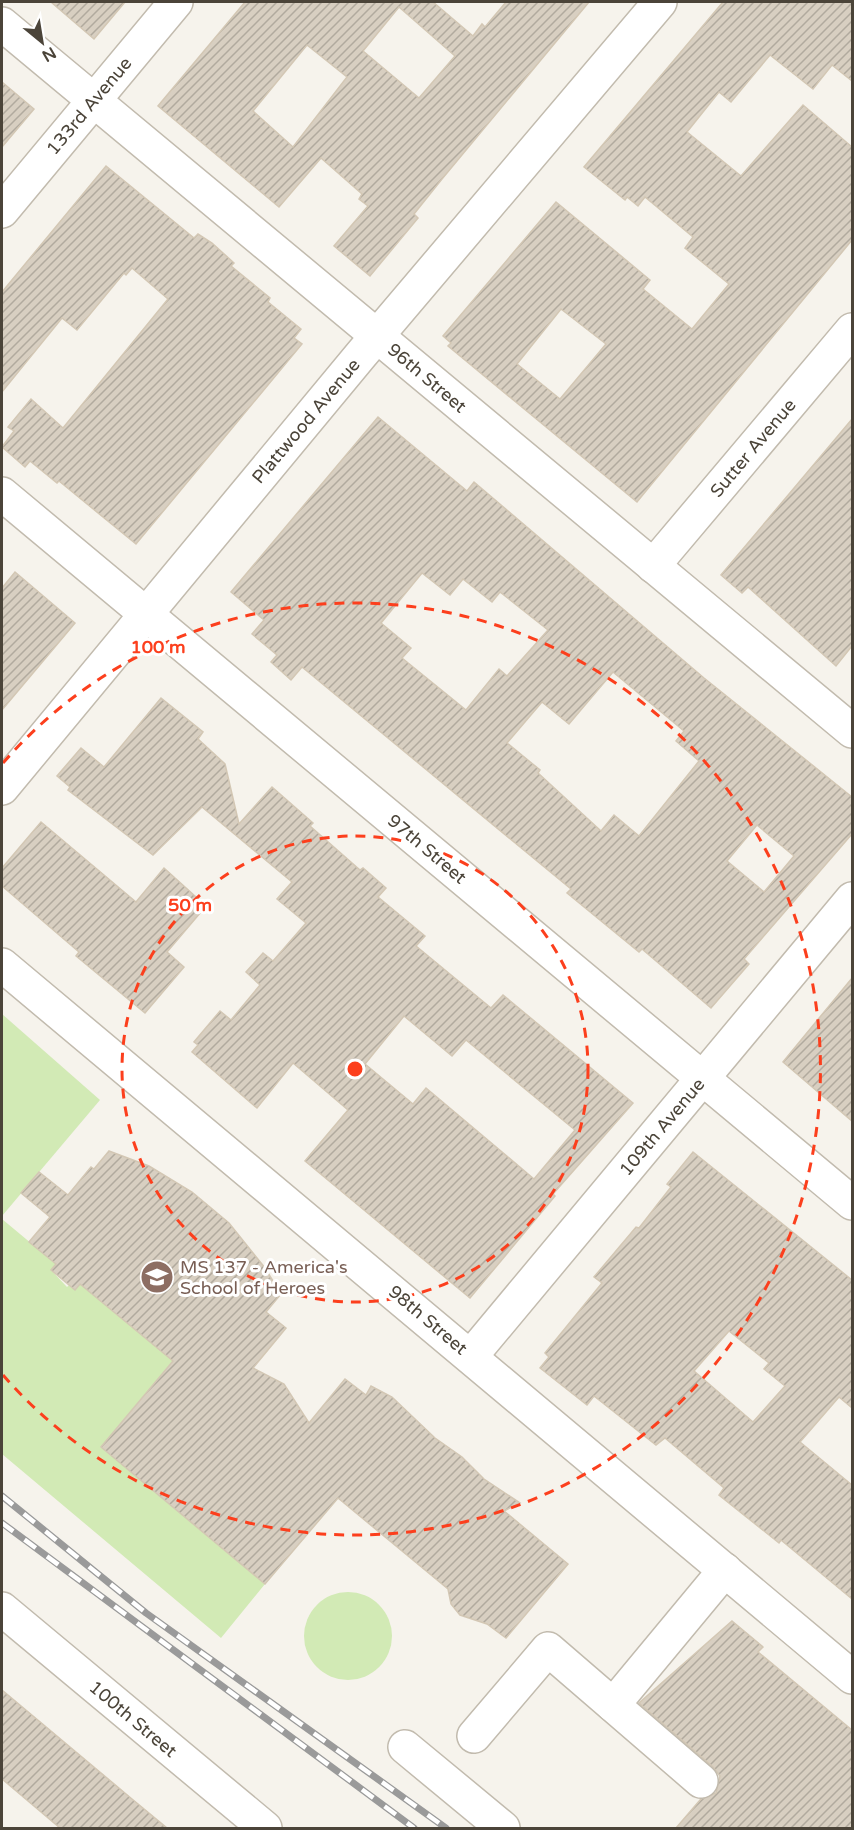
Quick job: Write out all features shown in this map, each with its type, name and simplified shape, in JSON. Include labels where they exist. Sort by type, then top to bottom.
[{"type":"street","name":"133rd Avenue","points":[[2,211],[176,2]]},
{"type":"street","name":"Plattwood Avenue","points":[[2,788],[377,336],[660,2]]},
{"type":"street","name":"96th Street","points":[[2,24],[852,731]]},
{"type":"street","name":"Sutter Avenue","points":[[653,566],[852,330]]},
{"type":"street","name":"97th Street","points":[[2,494],[852,1203]]},
{"type":"street","name":"109th Avenue","points":[[471,1356],[852,899]]},
{"type":"street","name":"98th Street","points":[[2,965],[852,1677]]},
{"type":"street","points":[[613,1705],[725,1570]]},
{"type":"street","name":"100th Street","points":[[2,1609],[265,1828]]},
{"type":"street","points":[[474,1736],[548,1649],[700,1781]]},
{"type":"street","points":[[405,1747],[503,1828]]},
{"type":"green space","points":[[2,1014],[100,1100],[2,1216]]},
{"type":"green space","points":[[2,1219],[56,1264],[51,1270],[67,1287],[69,1285],[75,1290],[80,1284],[173,1361],[101,1447],[265,1584],[221,1638],[2,1454]]},
{"type":"green space","points":[[348,1592],[365,1596],[379,1605],[388,1619],[392,1636],[388,1653],[379,1667],[365,1676],[348,1680],[331,1676],[317,1667],[308,1653],[304,1636],[308,1619],[317,1605],[331,1596]]},
{"type":"building","points":[[51,2],[125,2],[94,39]]},
{"type":"building","points":[[245,2],[433,2],[473,36],[482,24],[485,27],[506,2],[589,2],[414,214],[418,218],[370,276],[334,246],[368,206],[359,199],[362,194],[321,158],[279,207],[158,106]],"holes":[[[399,7],[455,56],[419,98],[363,51]],[[307,45],[347,77],[293,147],[253,111]]]},
{"type":"building","points":[[723,2],[852,2],[852,81],[832,65],[813,89],[770,55],[731,102],[719,92],[687,132],[741,176],[803,105],[852,147],[852,240],[637,502],[448,346],[451,343],[443,336],[556,202],[650,280],[643,289],[692,329],[729,284],[685,248],[693,237],[645,197],[638,206],[627,197],[625,200],[584,167]],"holes":[[[561,309],[606,344],[560,399],[517,364]]]},
{"type":"building","points":[[2,82],[34,109],[2,147]]},
{"type":"building","points":[[106,166],[194,238],[198,234],[212,243],[234,263],[231,266],[270,298],[268,302],[301,329],[294,338],[302,344],[136,544],[59,481],[57,483],[30,461],[25,467],[2,447],[14,431],[8,427],[31,399],[63,428],[168,299],[132,268],[126,275],[124,273],[77,330],[62,318],[2,392],[2,292]]},
{"type":"building","points":[[378,417],[467,491],[474,482],[704,678],[852,797],[852,834],[744,959],[749,964],[711,1008],[642,949],[639,952],[567,893],[571,889],[302,667],[291,680],[271,662],[277,655],[252,634],[264,620],[231,592]],"holes":[[[422,573],[450,595],[463,579],[492,602],[500,592],[548,630],[507,676],[499,669],[466,710],[402,658],[411,648],[381,623]],[[613,672],[684,731],[676,741],[699,761],[639,836],[614,815],[601,831],[538,773],[540,770],[507,743],[542,702],[569,724]],[[757,825],[794,856],[764,892],[727,861]]]},
{"type":"building","points":[[852,419],[852,646],[836,666],[748,587],[742,593],[721,575]]},
{"type":"building","points":[[15,572],[75,623],[2,710],[2,588]]},
{"type":"building","points":[[161,698],[203,732],[198,739],[225,764],[239,824],[272,787],[313,823],[310,826],[360,870],[363,868],[386,888],[378,897],[425,936],[416,946],[491,1008],[503,995],[633,1103],[553,1194],[555,1196],[470,1298],[305,1161],[348,1110],[293,1063],[257,1108],[192,1052],[198,1045],[194,1042],[220,1011],[231,1020],[260,985],[246,972],[263,953],[273,961],[306,923],[277,899],[292,882],[202,807],[153,855],[68,790],[70,787],[57,776],[81,748],[104,767]],"holes":[[[404,1016],[452,1056],[466,1040],[575,1130],[534,1179],[426,1088],[413,1104],[365,1064]]]},
{"type":"building","points":[[41,822],[136,902],[164,868],[206,906],[167,952],[184,967],[145,1013],[76,956],[79,952],[2,886],[2,868]]},
{"type":"building","points":[[852,978],[852,1121],[783,1062]]},
{"type":"building","points":[[109,1151],[149,1166],[192,1192],[229,1223],[265,1268],[281,1294],[266,1312],[286,1328],[253,1368],[284,1384],[309,1423],[345,1379],[366,1395],[371,1386],[392,1397],[435,1438],[462,1457],[484,1479],[520,1503],[504,1511],[568,1564],[506,1638],[487,1624],[460,1615],[451,1604],[448,1589],[338,1498],[265,1584],[101,1447],[173,1361],[80,1284],[75,1290],[51,1270],[56,1264],[29,1242],[50,1217],[21,1193],[39,1172],[68,1195],[91,1167],[94,1169]]},
{"type":"building","points":[[693,1152],[852,1280],[852,1408],[839,1397],[800,1442],[852,1485],[852,1599],[781,1540],[779,1543],[719,1495],[724,1488],[665,1438],[656,1445],[594,1396],[587,1405],[540,1368],[549,1357],[545,1353],[602,1283],[594,1277],[636,1227],[639,1228],[671,1187],[667,1184]],"holes":[[[729,1331],[769,1363],[764,1369],[785,1386],[753,1422],[694,1371]]]},
{"type":"building","points":[[732,1621],[763,1647],[758,1652],[852,1730],[852,1828],[676,1828],[701,1799],[716,1793],[720,1776],[713,1767],[639,1703]]},
{"type":"building","points":[[2,1690],[167,1828],[60,1828],[2,1779]]},
{"type":"railway","points":[[2,1496],[146,1613],[446,1828]]},
{"type":"railway","points":[[2,1523],[414,1828]]},
{"type":"place","name":"MS 137 - America's School of Heroes","points":[[157,1277]]}]
